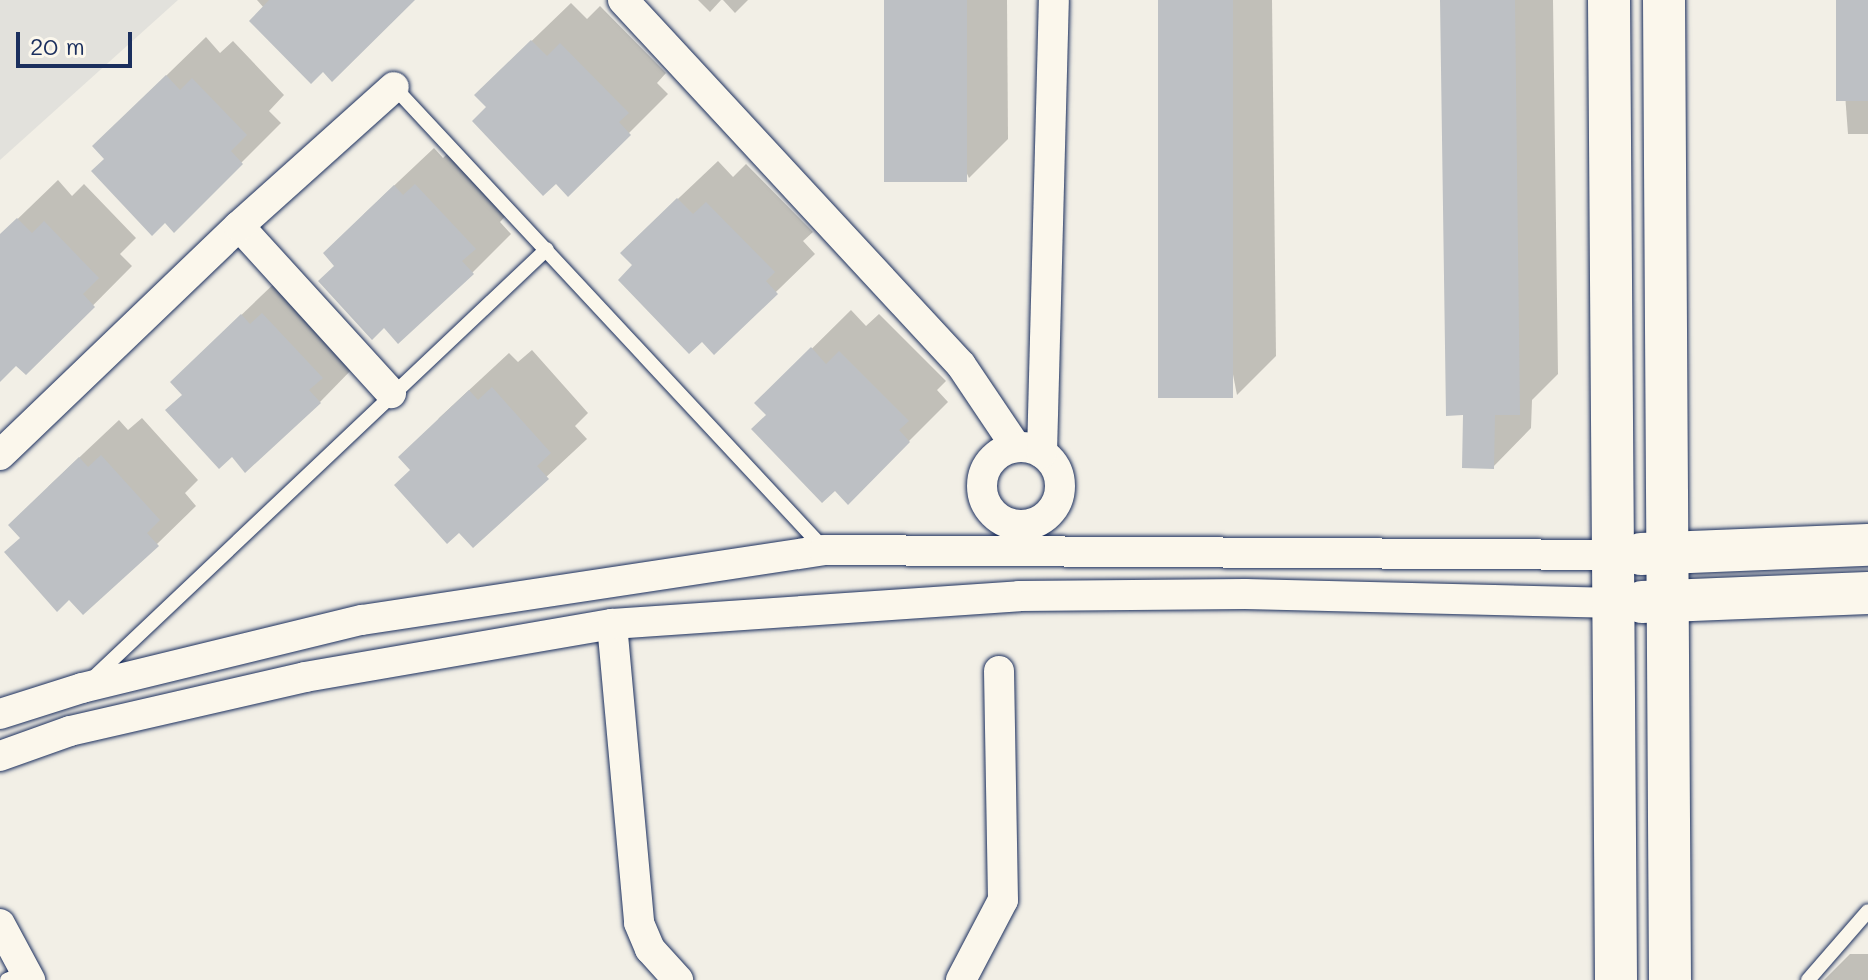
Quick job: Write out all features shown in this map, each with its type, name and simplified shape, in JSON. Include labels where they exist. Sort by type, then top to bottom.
[{"type":"main road","points":[[1609,0],[1617,603],[1616,980]]},
{"type":"main road","points":[[1664,0],[1670,552],[1670,980]]},
{"type":"main road","points":[[1616,555],[1868,545]]},
{"type":"main road","points":[[1617,603],[1868,593]]},
{"type":"street","points":[[623,0],[961,365],[1029,450],[1057,472],[1058,497],[1045,517],[1021,538],[1019,596]]},
{"type":"street","points":[[1029,450],[1054,0]]},
{"type":"street","points":[[0,455],[239,226],[394,87]]},
{"type":"street","points":[[239,226],[391,393]]},
{"type":"street","points":[[1021,538],[997,517],[983,496],[982,483],[993,459],[1029,450]]},
{"type":"street","points":[[0,714],[82,688],[362,620],[824,550],[1021,538],[1150,548],[1616,555]]},
{"type":"street","points":[[0,756],[70,731],[305,677],[612,624],[1019,596],[1245,594],[1617,603]]},
{"type":"street","points":[[612,624],[639,923],[650,949],[678,980]]},
{"type":"street","points":[[961,980],[1003,900],[999,671]]},
{"type":"street","points":[[0,924],[21,977]]},
{"type":"lane","points":[[394,87],[824,550]]},
{"type":"lane","points":[[82,688],[547,249]]},
{"type":"lane","points":[[1808,980],[1868,911]]},
{"type":"shaded area","points":[[0,0],[178,0],[0,160]]},
{"type":"building","points":[[269,0],[415,0],[332,82],[323,72],[311,84],[249,21]]},
{"type":"building","points":[[884,0],[967,0],[967,182],[884,182]]},
{"type":"building","points":[[1158,0],[1233,0],[1233,398],[1158,398]]},
{"type":"building","points":[[1440,0],[1515,0],[1520,415],[1495,415],[1494,469],[1462,468],[1463,415],[1446,416]]},
{"type":"building","points":[[1836,0],[1868,0],[1868,101],[1836,101]]},
{"type":"building","points":[[531,40],[547,56],[560,43],[629,113],[619,122],[631,135],[568,197],[556,184],[543,196],[472,121],[486,107],[474,95]]},
{"type":"building","points":[[166,75],[180,90],[192,78],[247,135],[231,151],[243,164],[174,233],[165,223],[152,236],[91,171],[104,159],[92,146]]},
{"type":"building","points":[[415,184],[476,249],[462,261],[474,274],[398,344],[384,328],[372,340],[318,281],[334,266],[323,253],[394,185],[403,195]]},
{"type":"building","points":[[677,198],[693,214],[706,202],[775,272],[766,281],[778,294],[714,355],[702,342],[689,354],[618,280],[632,265],[620,253]]},
{"type":"building","points":[[17,218],[32,233],[44,221],[99,278],[83,294],[95,307],[26,375],[16,366],[0,382],[0,234]]},
{"type":"building","points":[[262,313],[323,378],[309,390],[321,403],[245,473],[232,457],[219,469],[165,410],[182,395],[170,382],[241,314],[250,324]]},
{"type":"building","points":[[811,347],[826,364],[839,351],[909,421],[899,430],[910,442],[848,505],[835,491],[822,503],[751,429],[766,415],[754,403]]},
{"type":"building","points":[[492,387],[551,453],[537,466],[549,479],[473,548],[459,533],[447,544],[394,485],[410,470],[398,457],[469,390],[478,400]]},
{"type":"building","points":[[101,455],[160,520],[147,533],[159,546],[83,615],[69,600],[57,612],[4,552],[20,538],[8,525],[79,457],[88,467]]}]
